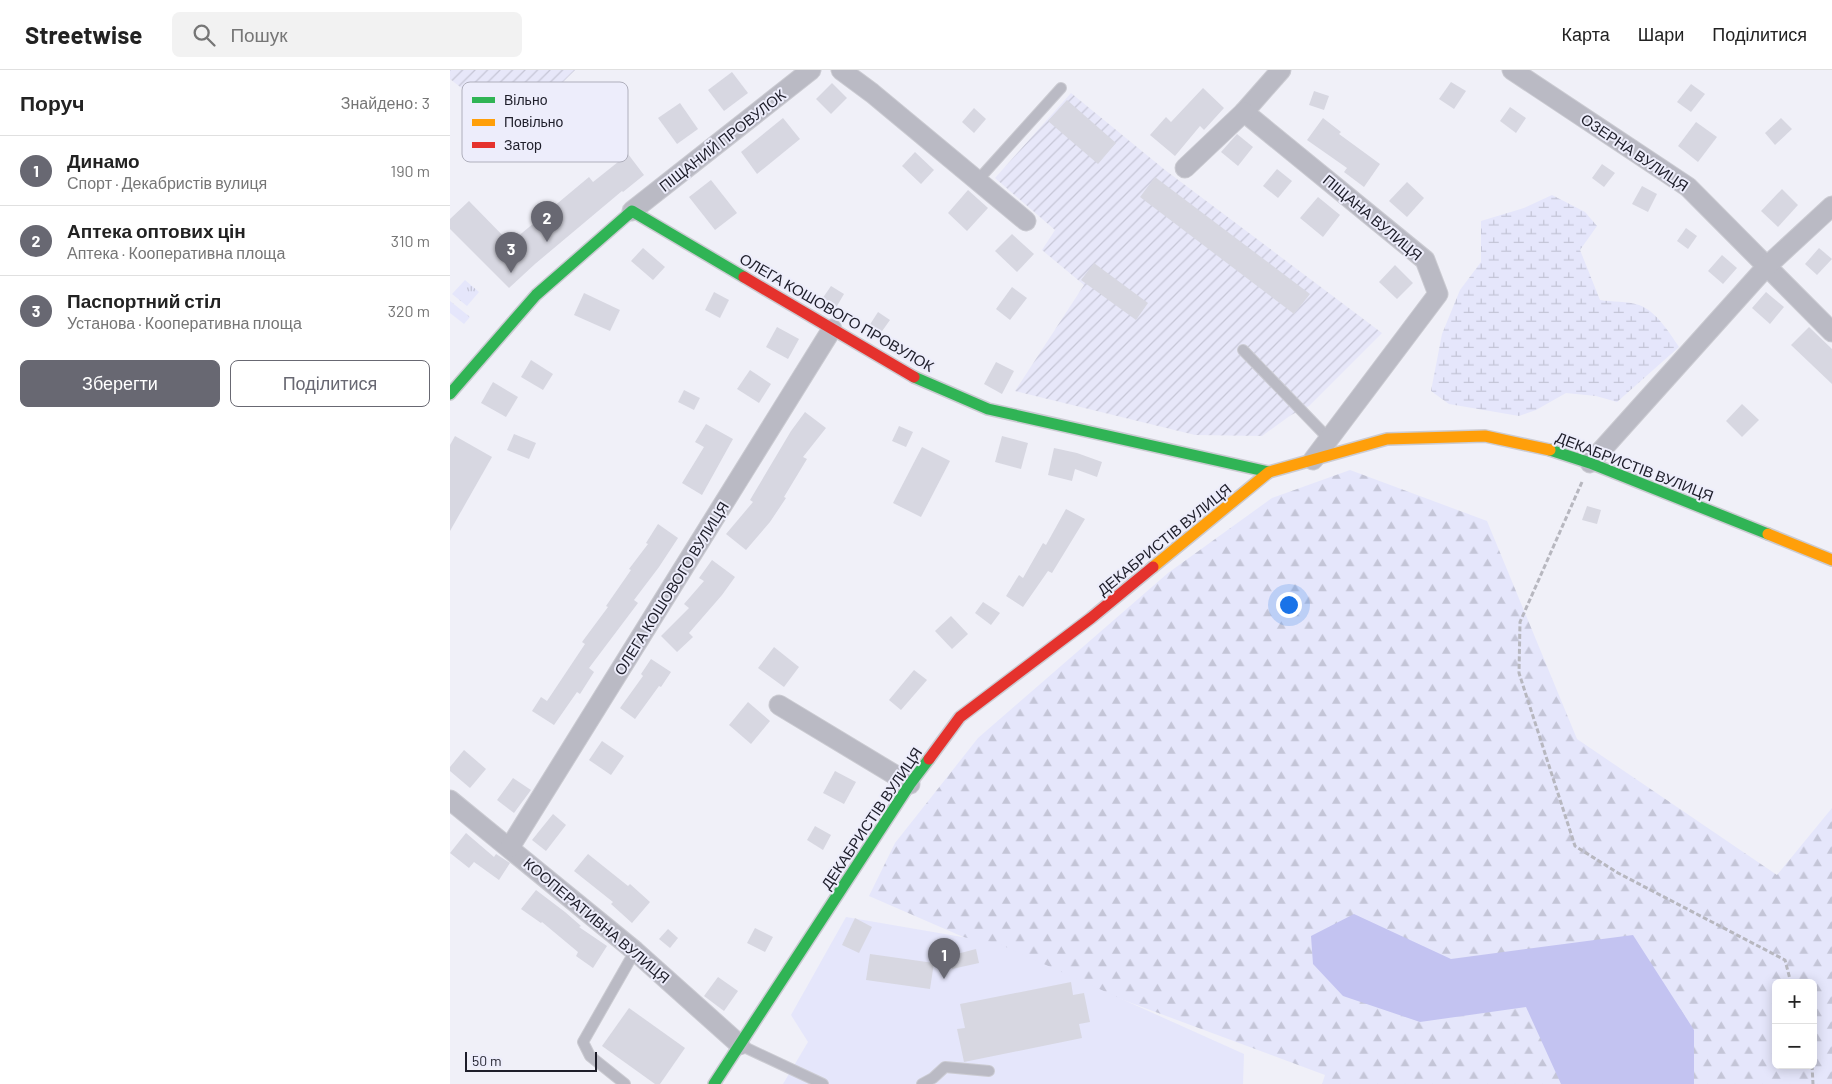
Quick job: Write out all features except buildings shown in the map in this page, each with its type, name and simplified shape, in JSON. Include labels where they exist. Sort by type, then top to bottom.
[{"type":"street","name":"ПІЩАНИЙ ПРОВУЛОК","points":[[632,210],[811,70]]},
{"type":"street","points":[[841,70],[872,93],[1026,220]]},
{"type":"street","points":[[1185,168],[1244,112],[1280,70]]},
{"type":"street","name":"ОЗЕРНА ВУЛИЦЯ","points":[[1512,70],[1688,187],[1832,332]]},
{"type":"street","name":"ПІЩАНА ВУЛИЦЯ","points":[[1244,112],[1426,260],[1438,294],[1313,460]]},
{"type":"street","points":[[1590,463],[1767,266],[1832,206]]},
{"type":"street","name":"ОЛЕГА КОШОВОГО ПРОВУЛОК","points":[[632,210],[906,373],[988,409],[1269,472]]},
{"type":"street","points":[[450,394],[536,295],[632,210]]},
{"type":"street","name":"ОЛЕГА КОШОВОГО ВУЛИЦЯ","points":[[510,847],[832,329]]},
{"type":"street","name":"ДЕКАБРИСТІВ ВУЛИЦЯ","points":[[714,1084],[910,784],[960,717],[1091,618],[1269,472],[1387,439],[1485,436],[1541,447],[1590,463],[1832,560]]},
{"type":"street","points":[[779,705],[910,784]]},
{"type":"street","name":"КООПЕРАТИВНА ВУЛИЦЯ","points":[[454,810],[510,847],[635,951],[740,1045]]},
{"type":"lane","points":[[978,180],[1061,88]]},
{"type":"lane","points":[[1243,350],[1329,439]]},
{"type":"lane","points":[[626,1084],[590,1056],[583,1042],[635,951]]},
{"type":"lane","points":[[740,1045],[823,1084]]},
{"type":"lane","points":[[922,1084],[933,1081],[945,1067],[989,1071]]},
{"type":"path","points":[[1590,463],[1520,622],[1518,673],[1575,846],[1618,873],[1785,960],[1790,979]]},
{"type":"path","points":[[1812,1069],[1813,1084]]},
{"type":"shaded area","points":[[450,70],[575,70],[563,82],[462,82],[462,88],[450,79]]},
{"type":"shaded area","points":[[1071,93],[1165,170],[1382,333],[1309,406],[1291,415],[1262,436],[1195,435],[1015,391],[1084,285],[1042,250],[1055,230],[995,178]]},
{"type":"green space","points":[[1552,195],[1585,212],[1597,226],[1580,250],[1600,300],[1630,303],[1645,308],[1662,323],[1679,347],[1617,402],[1596,396],[1566,393],[1536,410],[1519,416],[1449,404],[1431,391],[1442,334],[1460,290],[1481,262],[1481,221],[1524,208]]},
{"type":"green space","points":[[465,280],[479,292],[467,306],[452,294]]},
{"type":"green space","points":[[450,301],[470,317],[464,324],[450,313]]},
{"type":"green space","points":[[1350,470],[1487,521],[1577,739],[1777,875],[1832,808],[1832,1084],[1322,1084],[1325,1075],[1021,962],[869,896],[895,843],[978,738],[1168,573],[1272,498]]},
{"type":"green space","points":[[846,917],[997,943],[1244,1054],[1243,1084],[783,1084],[808,1042],[791,1015]]},
{"type":"water","points":[[1354,914],[1451,959],[1633,935],[1694,1030],[1694,1084],[1561,1084],[1526,1007],[1420,1022],[1343,996],[1313,964],[1311,936]]},
{"type":"traffic: fast","points":[[450,394],[536,295],[632,211],[744,277]]},
{"type":"traffic: fast","points":[[914,377],[988,409],[1269,472]]},
{"type":"traffic: fast","points":[[1550,450],[1590,463],[1768,534]]},
{"type":"traffic: fast","points":[[714,1084],[910,784],[929,759]]},
{"type":"traffic: slow","points":[[1153,567],[1269,472],[1387,439],[1485,436],[1550,450]]},
{"type":"traffic: slow","points":[[1768,534],[1832,560]]},
{"type":"traffic: jam","points":[[744,277],[914,377]]},
{"type":"traffic: jam","points":[[929,759],[960,717],[1091,618],[1153,567]]},
{"type":"place","name":"Аптека оптових цін","points":[[547,242]]},
{"type":"place","name":"Паспортний стіл","points":[[511,273]]},
{"type":"place","name":"Динамо","points":[[944,979]]}]
